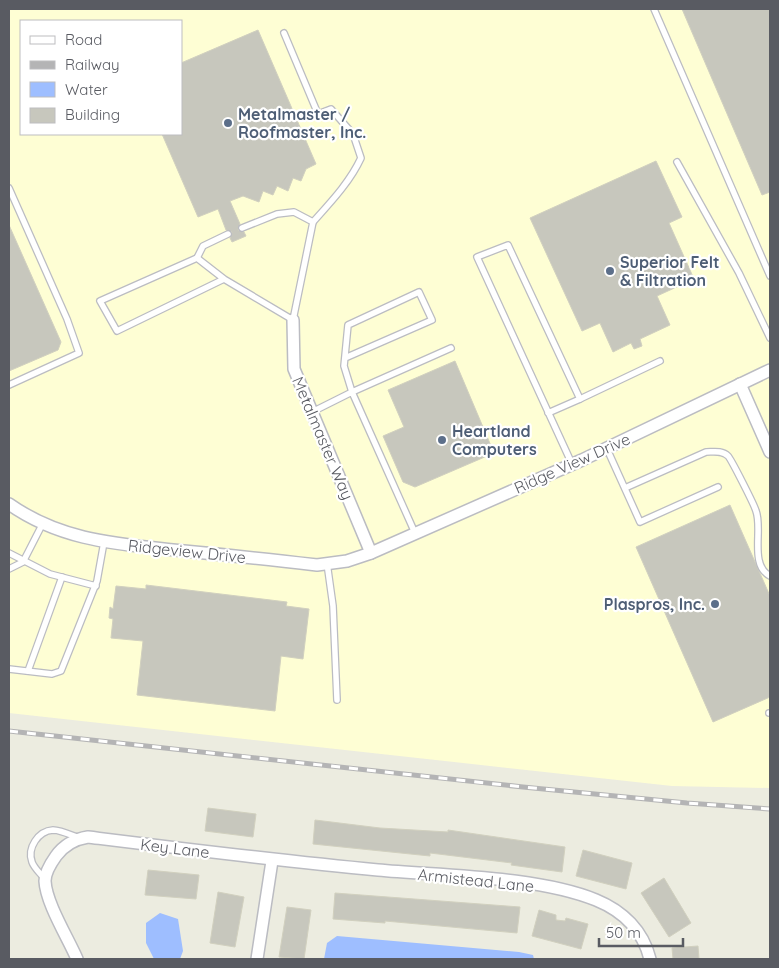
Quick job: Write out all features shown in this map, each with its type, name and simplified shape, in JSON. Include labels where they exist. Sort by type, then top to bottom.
[{"type":"street","name":"Metalmaster Way","points":[[293,320],[294,369],[371,553]]},
{"type":"street","name":"Ridge View Drive","points":[[371,553],[607,448],[770,370]]},
{"type":"street","points":[[740,384],[770,452]]},
{"type":"street","name":"Ridgeview Drive","points":[[9,504],[43,524],[81,538],[104,542],[317,565],[371,553]]},
{"type":"street","name":"Key Lane","points":[[79,838],[88,837],[272,861]]},
{"type":"street","points":[[45,879],[50,864],[59,852],[79,838]]},
{"type":"street","points":[[257,959],[272,861]]},
{"type":"street","name":"Armistead Lane","points":[[272,861],[510,882],[573,893],[603,903],[622,915],[637,929],[650,959]]},
{"type":"street","name":"Key Lane","points":[[45,879],[47,893],[77,959]]},
{"type":"lane","points":[[654,9],[770,276]]},
{"type":"lane","points":[[197,258],[224,279],[293,320],[313,222],[334,199],[357,167],[360,158],[353,134],[331,110],[318,114],[284,33]]},
{"type":"lane","points":[[677,162],[739,273],[770,338]]},
{"type":"lane","points":[[9,188],[67,319],[79,353],[9,385]]},
{"type":"lane","points":[[242,228],[277,214],[294,212],[313,222]]},
{"type":"lane","points":[[224,279],[117,331],[100,301],[197,258],[203,246],[228,234]]},
{"type":"lane","points":[[572,464],[477,257],[508,245],[580,399]]},
{"type":"lane","points":[[345,358],[432,320],[419,292],[348,325],[344,366],[352,392],[415,533]]},
{"type":"lane","points":[[312,412],[451,348]]},
{"type":"lane","points":[[548,413],[660,361]]},
{"type":"lane","points":[[607,448],[640,522],[718,487]]},
{"type":"lane","points":[[625,488],[706,452],[719,451],[728,456],[756,511],[760,561],[766,574],[770,576]]},
{"type":"lane","points":[[9,569],[23,562],[43,524]]},
{"type":"lane","points":[[9,669],[52,674],[61,671],[96,586],[104,542]]},
{"type":"lane","points":[[9,553],[23,562],[62,577],[96,586]]},
{"type":"lane","points":[[327,564],[333,606],[337,700]]},
{"type":"lane","points":[[28,671],[62,577]]},
{"type":"lane","name":"Key Lane","points":[[45,879],[32,862],[31,847],[35,842],[41,835],[54,830],[79,838]]},
{"type":"shaded area","points":[[9,9],[770,9],[770,788],[672,786],[9,713]]},
{"type":"water","points":[[160,913],[178,919],[183,951],[180,959],[154,959],[146,943],[146,923]]},
{"type":"water","points":[[337,936],[519,952],[533,955],[534,959],[324,959],[327,943]]},
{"type":"building","points":[[682,9],[770,9],[770,192],[762,195]]},
{"type":"building","points":[[258,30],[316,164],[306,169],[301,181],[293,178],[288,191],[277,186],[273,195],[263,191],[259,202],[243,196],[230,201],[240,224],[238,230],[244,232],[246,236],[232,242],[230,238],[232,232],[226,230],[218,209],[198,217],[162,135],[182,135],[182,63]]},
{"type":"building","points":[[656,161],[682,217],[669,223],[694,279],[657,296],[670,325],[640,339],[642,346],[634,349],[631,343],[613,352],[600,323],[582,331],[530,218]]},
{"type":"building","points":[[9,225],[61,342],[58,350],[9,371]]},
{"type":"building","points":[[455,361],[494,453],[415,487],[403,482],[383,436],[404,427],[388,390]]},
{"type":"building","points":[[730,505],[770,596],[770,697],[713,722],[636,547]]},
{"type":"building","points":[[146,585],[287,602],[286,606],[309,609],[303,659],[281,656],[275,711],[137,695],[143,641],[111,638],[113,619],[109,618],[110,607],[113,609],[116,586],[146,589]]},
{"type":"building","points":[[208,808],[256,814],[253,837],[205,831]]},
{"type":"building","points":[[315,820],[380,828],[448,832],[448,830],[565,847],[562,872],[511,865],[512,863],[430,853],[430,856],[313,844]]},
{"type":"building","points":[[583,850],[632,863],[626,889],[576,876]]},
{"type":"building","points":[[148,870],[199,875],[196,899],[145,895]]},
{"type":"building","points":[[664,878],[691,923],[669,937],[641,893]]},
{"type":"building","points":[[218,892],[244,897],[235,947],[210,943]]},
{"type":"building","points":[[335,893],[520,907],[517,933],[385,921],[385,923],[333,919]]},
{"type":"building","points":[[287,907],[311,910],[304,959],[279,957]]},
{"type":"building","points":[[539,910],[556,915],[556,920],[565,921],[566,918],[588,924],[581,949],[532,936]]},
{"type":"building","points":[[698,946],[699,959],[673,959],[672,948]]},
{"type":"railway","points":[[9,731],[523,787],[770,809]]},
{"type":"place","name":"Metalmaster / Roofmaster, Inc.","points":[[228,123]]},
{"type":"place","name":"Superior Felt & Filtration","points":[[610,271]]},
{"type":"place","name":"Heartland Computers","points":[[442,440]]},
{"type":"place","name":"Plaspros, Inc.","points":[[715,604]]}]
